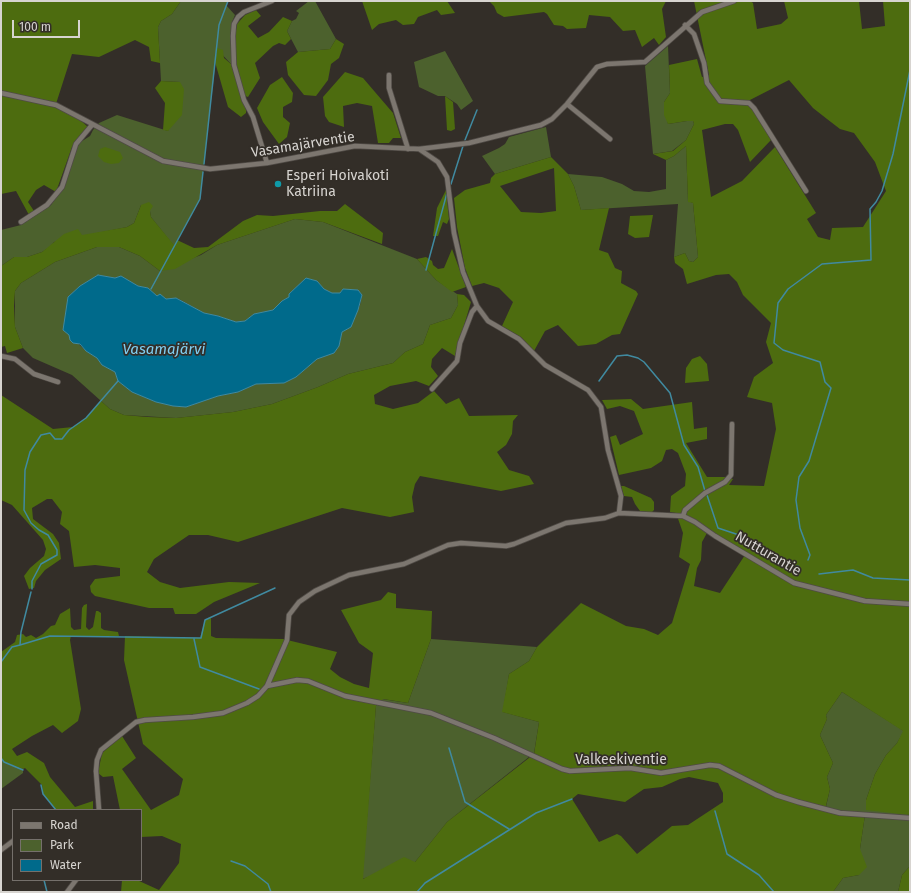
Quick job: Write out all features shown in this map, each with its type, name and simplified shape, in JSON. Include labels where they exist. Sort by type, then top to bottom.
[{"type":"street","points":[[267,162],[253,117],[244,100],[234,65],[233,36],[234,24],[238,17],[244,12],[272,1]]},
{"type":"street","name":"Vasamajärventie","points":[[1,93],[56,105],[163,161],[210,169],[267,162],[355,146],[419,149],[469,143],[541,125],[552,119],[567,104],[597,68],[607,64],[645,62],[685,24],[702,12],[734,1]]},
{"type":"street","points":[[685,24],[694,34],[704,63],[707,83],[720,101],[748,103],[754,108],[806,191]]},
{"type":"street","points":[[389,75],[389,88],[408,149]]},
{"type":"street","points":[[567,104],[610,139]]},
{"type":"street","points":[[21,222],[47,205],[62,187],[76,144],[92,124]]},
{"type":"street","points":[[99,809],[96,771],[98,754],[105,746],[131,725],[145,720],[193,717],[223,713],[248,703],[258,696],[267,686],[287,640],[289,615],[293,609],[307,596],[342,578],[362,572],[404,564],[448,545],[461,543],[506,546],[566,523],[605,518],[619,513],[621,503],[620,496],[608,450],[601,407],[596,398],[588,390],[545,365],[518,339],[488,321],[477,306],[463,272],[454,232],[447,177],[438,162],[419,149]]},
{"type":"street","points":[[432,389],[457,361],[460,343],[472,312],[477,306]]},
{"type":"street","points":[[1,356],[15,359],[34,374],[58,382]]},
{"type":"street","points":[[683,516],[686,510],[705,493],[725,482],[731,475],[732,424]]},
{"type":"street","name":"Nutturantie","points":[[619,513],[683,516],[794,583],[865,601],[910,604]]},
{"type":"street","name":"Valkeekiventie","points":[[267,686],[297,680],[308,681],[345,696],[431,712],[501,741],[557,767],[570,771],[625,768],[661,773],[710,765],[726,769],[776,795],[826,810],[840,813],[910,818]]},
{"type":"street","points":[[1,850],[12,842]]},
{"type":"street","points":[[67,892],[75,881]]},
{"type":"green space","points":[[1,1],[181,1],[172,14],[161,21],[158,27],[160,63],[151,61],[149,47],[135,40],[99,57],[72,54],[55,107],[79,119],[88,127],[72,147],[56,192],[44,185],[36,190],[28,202],[34,211],[29,215],[16,191],[1,194]]},
{"type":"green space","points":[[181,1],[228,1],[226,5],[235,15],[232,22],[231,64],[217,49],[200,199],[174,246],[151,217],[150,211],[141,205],[134,223],[127,227],[54,242],[42,252],[27,257],[14,257],[1,266],[1,230],[21,225],[51,205],[65,183],[79,143],[90,136],[99,123],[117,115],[168,131],[180,82],[161,81],[158,27],[161,21],[172,14]]},
{"type":"green space","points":[[309,1],[315,1],[336,39],[330,49],[298,52],[287,31],[292,21],[296,19],[299,13],[296,11]]},
{"type":"green space","points":[[362,1],[447,1],[455,13],[441,15],[437,10],[418,17],[414,24],[403,25],[396,20],[379,24],[372,30]]},
{"type":"green space","points":[[489,1],[666,1],[662,9],[666,37],[659,45],[654,38],[642,47],[635,30],[623,31],[610,17],[589,15],[586,28],[567,29],[563,26],[554,25],[544,12],[504,17],[497,13],[494,6]]},
{"type":"green space","points":[[694,1],[750,1],[753,3],[757,29],[781,24],[788,18],[784,1],[859,1],[862,29],[885,26],[883,1],[910,1],[910,815],[866,810],[866,800],[875,774],[886,755],[897,743],[903,731],[842,692],[826,715],[827,719],[820,735],[833,763],[827,777],[830,789],[825,810],[865,815],[860,849],[867,867],[859,875],[843,878],[833,892],[121,892],[122,881],[139,881],[159,890],[179,863],[181,844],[162,836],[142,837],[142,809],[120,809],[113,776],[103,777],[98,773],[102,753],[122,736],[136,758],[122,769],[151,810],[179,795],[183,779],[143,744],[124,660],[125,636],[200,638],[205,620],[211,618],[211,636],[216,638],[283,639],[337,652],[330,669],[340,677],[354,684],[369,688],[373,653],[359,643],[341,610],[381,600],[388,592],[396,594],[396,608],[432,611],[431,639],[408,703],[383,699],[376,706],[363,879],[404,857],[415,862],[447,822],[534,754],[539,722],[502,712],[509,674],[529,661],[537,647],[581,603],[626,626],[644,629],[658,635],[672,623],[690,564],[679,557],[683,533],[676,513],[670,512],[671,496],[685,486],[686,474],[678,453],[672,449],[666,450],[662,461],[651,468],[619,475],[610,437],[616,435],[620,445],[643,434],[634,411],[620,406],[607,409],[602,400],[631,399],[643,409],[692,402],[694,429],[707,427],[707,439],[686,443],[707,477],[726,477],[733,479],[729,485],[764,486],[776,429],[772,403],[747,397],[754,377],[773,363],[766,342],[771,323],[743,295],[737,282],[729,274],[716,275],[687,284],[683,269],[675,263],[674,257],[685,253],[689,261],[693,262],[698,257],[693,203],[688,202],[686,146],[674,156],[666,160],[653,154],[673,151],[686,140],[694,124],[693,121],[687,121],[668,124],[664,115],[664,102],[670,93],[669,65],[697,59],[702,77],[709,75]],"holes":[[[789,80],[813,108],[840,129],[854,133],[875,162],[886,191],[863,227],[832,228],[830,240],[818,237],[807,219],[816,213],[775,147],[742,181],[711,197],[702,130],[725,124],[733,124],[738,130],[750,162],[771,140],[748,101]],[[707,533],[745,555],[720,593],[694,586],[697,568],[701,560],[702,542]],[[689,777],[718,783],[723,793],[723,802],[688,825],[672,826],[637,854],[621,836],[617,834],[599,842],[572,799],[578,794],[625,802],[644,789],[662,787],[680,779]]]},
{"type":"green space","points":[[256,10],[261,16],[248,26],[258,38],[269,32],[283,17],[292,21],[287,31],[291,39],[285,45],[279,43],[273,46],[255,63],[260,78],[248,97],[245,96],[234,57],[235,36],[237,24],[245,15]]},
{"type":"green space","points":[[336,39],[344,44],[339,58],[331,64],[328,80],[316,96],[304,95],[288,75],[286,62],[298,52],[330,49]]},
{"type":"green space","points":[[668,46],[670,93],[664,102],[668,124],[693,121],[694,124],[686,140],[672,151],[653,154],[645,66]]},
{"type":"green space","points":[[217,48],[223,50],[224,58],[231,64],[246,110],[246,113],[241,117],[228,107],[215,62]]},
{"type":"green space","points":[[445,51],[473,101],[461,110],[457,104],[445,96],[438,96],[419,87],[414,62]]},
{"type":"green space","points":[[345,72],[363,78],[393,113],[401,138],[393,138],[389,143],[378,143],[372,106],[357,103],[343,106],[344,127],[329,122],[325,116],[323,97]]},
{"type":"green space","points":[[282,77],[293,93],[292,102],[283,107],[283,117],[290,123],[287,137],[279,144],[263,122],[257,108],[270,85]]},
{"type":"green space","points":[[161,81],[180,82],[184,89],[182,115],[168,131],[163,130],[165,103],[155,88]]},
{"type":"green space","points":[[445,96],[453,102],[455,129],[451,131],[447,130]]},
{"type":"green space","points":[[546,127],[551,157],[495,174],[482,156],[505,144],[509,137]]},
{"type":"green space","points":[[686,146],[688,201],[693,203],[698,257],[693,262],[689,261],[685,253],[674,257],[678,204],[581,210],[574,186],[568,174],[602,177],[622,184],[634,191],[649,192],[666,189],[666,160],[674,156]]},
{"type":"green space","points":[[105,147],[120,152],[123,158],[119,163],[111,164],[104,162],[98,156],[100,149]]},
{"type":"green space","points":[[551,157],[568,174],[574,186],[581,210],[609,208],[599,250],[608,253],[615,268],[622,271],[621,283],[636,291],[638,294],[620,334],[612,335],[596,344],[578,346],[558,325],[545,331],[534,351],[521,337],[502,326],[513,302],[499,288],[484,283],[472,286],[465,268],[457,227],[454,198],[465,190],[490,183],[491,178],[495,174]],"holes":[[[554,168],[556,211],[541,213],[521,212],[500,186]]]},
{"type":"green space","points":[[446,190],[449,219],[447,224],[443,222],[438,236],[433,236],[437,208]]},
{"type":"green space","points":[[149,202],[153,206],[150,211],[151,217],[174,245],[177,240],[194,248],[208,247],[243,221],[257,215],[273,216],[320,211],[337,211],[345,204],[383,233],[382,244],[323,222],[295,219],[217,245],[175,269],[160,271],[140,256],[119,247],[97,247],[55,262],[21,283],[15,291],[14,306],[15,327],[23,348],[7,353],[5,346],[1,347],[1,266],[14,257],[27,257],[42,252],[64,234],[78,229],[82,235],[127,227],[134,223],[141,205]]},
{"type":"green space","points":[[653,215],[649,237],[635,238],[628,234],[630,216]]},
{"type":"green space","points":[[295,219],[323,222],[417,259],[436,280],[457,294],[458,305],[451,318],[430,325],[423,344],[405,352],[393,363],[348,374],[272,404],[233,412],[176,418],[124,415],[110,409],[72,375],[33,358],[23,348],[15,327],[15,291],[21,283],[55,262],[97,247],[119,247],[140,256],[160,271],[201,255],[217,245]],"holes":[[[98,275],[115,278],[121,276],[138,286],[148,288],[157,296],[166,299],[177,298],[204,313],[236,322],[245,321],[254,314],[273,310],[282,301],[289,297],[289,294],[306,278],[317,281],[324,289],[332,293],[340,293],[343,289],[358,290],[362,295],[360,305],[351,327],[342,332],[339,346],[334,353],[317,359],[296,377],[284,383],[256,384],[238,392],[218,396],[186,407],[156,402],[132,392],[118,381],[115,372],[102,365],[97,358],[86,351],[64,330],[68,297],[80,286]]]},
{"type":"green space","points":[[452,249],[466,287],[452,292],[436,280],[417,259],[426,257],[432,261],[433,265],[438,269],[444,268]]},
{"type":"green space","points":[[457,294],[464,295],[471,302],[455,356],[442,348],[432,359],[431,367],[438,376],[429,386],[416,381],[390,386],[374,395],[375,404],[393,409],[418,403],[434,391],[446,404],[459,398],[469,416],[518,415],[513,421],[512,434],[506,445],[497,452],[509,470],[529,476],[534,484],[501,491],[420,476],[415,484],[412,497],[414,512],[390,517],[342,508],[238,542],[208,535],[189,535],[154,559],[147,572],[160,582],[180,588],[229,582],[260,583],[214,602],[196,614],[175,614],[173,608],[149,608],[95,596],[91,592],[90,586],[95,579],[120,576],[120,568],[95,565],[74,567],[69,531],[60,524],[62,512],[52,499],[47,499],[32,508],[33,519],[53,534],[59,543],[61,559],[45,570],[36,581],[34,588],[29,589],[24,576],[30,568],[44,556],[46,549],[43,540],[12,505],[1,500],[1,395],[53,429],[73,427],[86,418],[101,401],[110,409],[124,415],[176,418],[233,412],[272,404],[348,374],[393,363],[405,352],[423,344],[430,325],[451,318],[458,305]]},
{"type":"green space","points":[[700,356],[707,364],[709,381],[685,383],[686,368],[692,359]]},
{"type":"green space","points":[[621,486],[651,498],[654,502],[654,510],[651,513],[640,511],[632,497],[624,496]]},
{"type":"green space","points":[[87,604],[86,627],[89,630],[93,627],[96,611],[98,611],[101,613],[101,628],[104,630],[118,632],[119,636],[71,636],[70,640],[81,709],[78,721],[62,733],[53,725],[12,749],[17,756],[27,752],[44,763],[50,777],[75,807],[93,801],[93,809],[55,809],[43,794],[42,785],[25,768],[23,769],[4,762],[1,758],[1,652],[15,642],[17,635],[23,634],[26,637],[31,635],[36,638],[43,634],[51,626],[55,625],[60,614],[70,608],[71,627],[74,630],[81,629],[82,608]]},
{"type":"green space","points":[[431,639],[537,647],[529,661],[509,674],[503,712],[539,722],[534,753],[447,822],[415,862],[362,879],[376,706],[382,699],[408,703]]},
{"type":"green space","points":[[842,692],[904,731],[897,743],[886,755],[875,774],[866,800],[910,815],[910,866],[902,875],[898,892],[833,892],[843,878],[859,875],[860,849],[865,815],[825,811],[830,789],[827,777],[833,763],[820,735],[827,719],[826,715]]},
{"type":"green space","points":[[1,758],[4,762],[23,769],[23,773],[1,789]]},
{"type":"green space","points":[[910,866],[910,892],[898,892],[902,875]]},
{"type":"water","name":"Vasamajärvi","points":[[98,275],[115,278],[121,276],[138,286],[148,288],[157,296],[160,294],[166,299],[176,298],[204,313],[236,322],[245,321],[254,314],[273,310],[282,301],[289,297],[289,294],[306,278],[317,281],[324,289],[332,293],[340,293],[343,289],[358,290],[362,295],[351,327],[342,332],[339,346],[334,353],[317,359],[296,377],[284,383],[256,384],[238,392],[218,396],[186,407],[156,402],[132,392],[118,381],[115,372],[102,365],[97,358],[86,351],[80,344],[73,343],[70,340],[69,335],[63,330],[68,297],[80,286]]},
{"type":"waterway","points":[[204,164],[219,25],[228,1]]},
{"type":"waterway","points":[[808,560],[810,555],[800,528],[796,500],[799,477],[809,461],[831,388],[825,382],[820,362],[783,350],[774,343],[778,303],[788,289],[822,264],[871,260],[870,209],[882,191],[893,154],[910,70]]},
{"type":"waterway","points":[[465,140],[477,110]]},
{"type":"waterway","points":[[451,184],[463,146]]},
{"type":"waterway","points":[[151,289],[200,199],[203,172]]},
{"type":"waterway","points":[[426,270],[447,193]]},
{"type":"waterway","points":[[599,381],[617,356],[627,355],[638,358],[644,362],[670,393],[684,445],[698,467],[705,491]]},
{"type":"waterway","points":[[32,589],[32,581],[41,564],[57,555],[57,550],[48,535],[31,523],[24,510],[25,470],[30,452],[41,435],[50,433],[55,439],[62,439],[69,430],[86,418],[118,381]]},
{"type":"waterway","points":[[707,495],[718,528],[742,536],[787,569],[798,566]]},
{"type":"waterway","points":[[819,574],[853,570],[873,578],[910,580]]},
{"type":"waterway","points":[[20,645],[50,636],[201,638],[205,620],[275,588]]},
{"type":"waterway","points":[[1,662],[12,647],[20,645],[21,632],[31,592]]},
{"type":"waterway","points":[[194,639],[200,667],[259,689]]},
{"type":"waterway","points":[[449,748],[465,802],[509,829]]},
{"type":"waterway","points":[[1,758],[4,762],[23,770]]},
{"type":"waterway","points":[[41,785],[43,794],[55,809]]},
{"type":"waterway","points":[[417,892],[425,883],[536,813],[572,799]]},
{"type":"waterway","points":[[715,811],[727,854],[759,875],[774,892]]},
{"type":"waterway","points":[[231,861],[245,866],[268,884],[271,892]]},
{"type":"waterway","points":[[44,881],[47,892]]},
{"type":"place","name":"Esperi Hoivakoti Katriina","points":[[278,184]]}]
